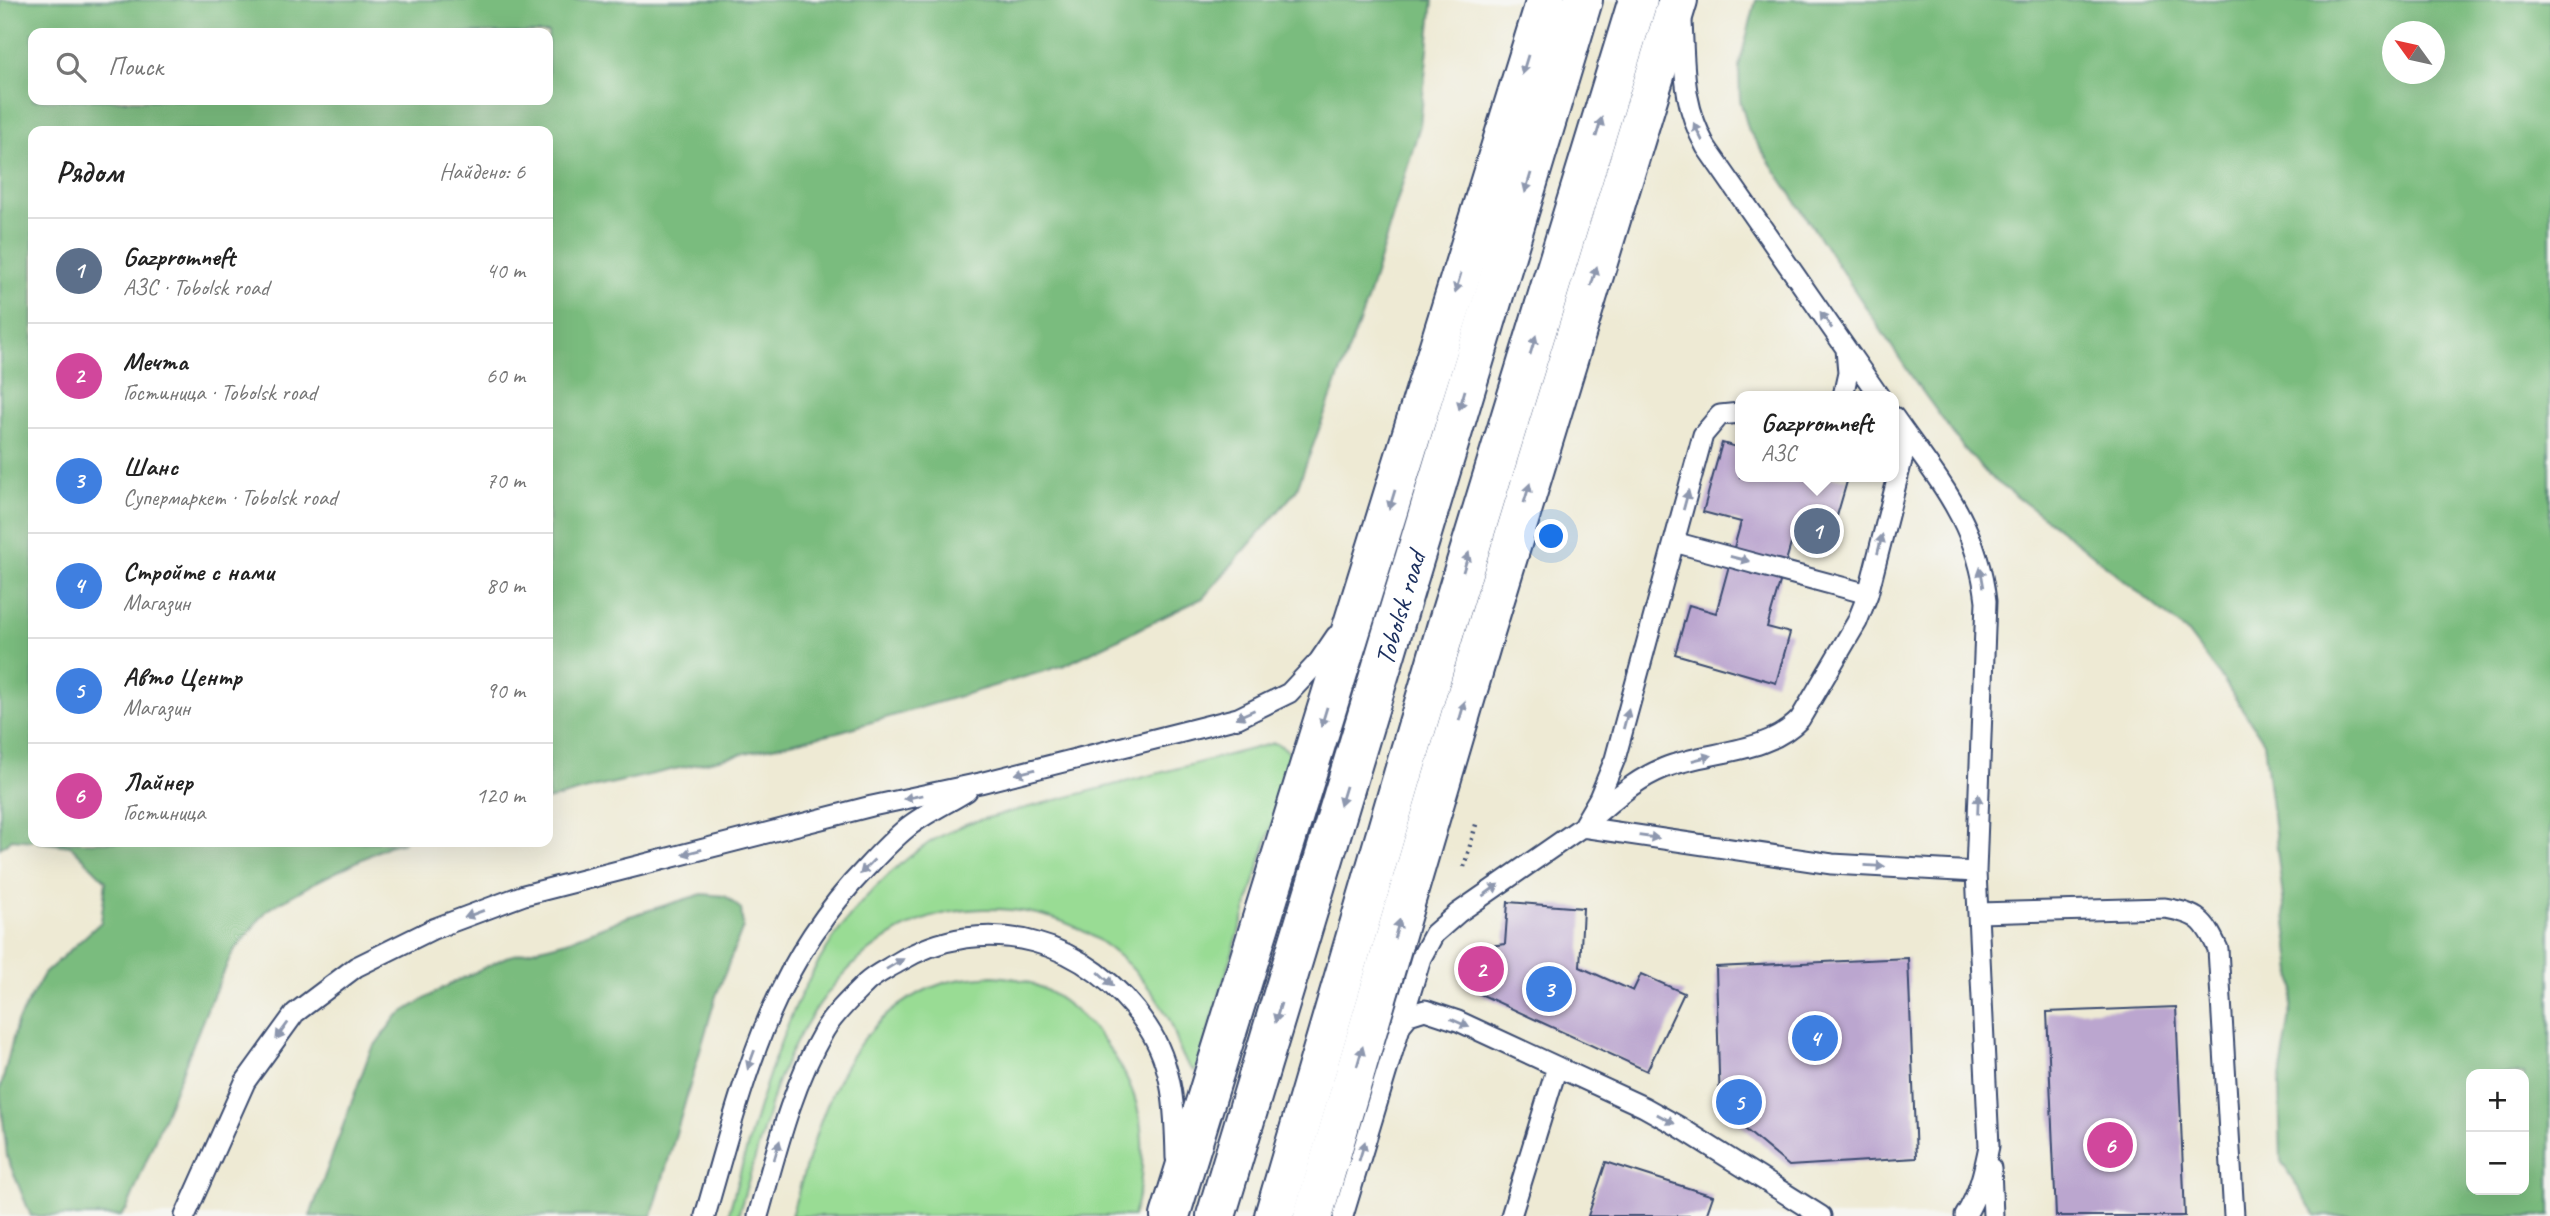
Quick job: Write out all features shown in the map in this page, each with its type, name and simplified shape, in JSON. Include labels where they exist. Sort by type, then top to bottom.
[{"type":"main road","points":[[1173,1205],[1546,0]]},
{"type":"main road","name":"Tobolsk road","points":[[1216,1216],[1583,0]]},
{"type":"main road","name":"Tobolsk road","points":[[1274,1216],[1446,628],[1638,0]]},
{"type":"main road","points":[[1313,1216],[1484,635],[1679,0]]},
{"type":"lane","points":[[1679,0],[1686,93],[1696,129],[1875,391]]},
{"type":"lane","points":[[1844,391],[1848,373],[1846,349]]},
{"type":"lane","points":[[1582,827],[1599,798],[1615,759],[1703,435],[1720,415],[1735,414]]},
{"type":"lane","points":[[1899,424],[1958,509],[1982,572],[1986,601],[1976,872],[1993,1216]]},
{"type":"lane","points":[[1899,472],[1908,437]]},
{"type":"lane","points":[[1343,1216],[1421,958],[1434,934],[1458,913],[1582,827],[1636,781],[1666,767],[1767,741],[1787,732],[1800,719],[1857,622],[1868,594],[1897,482]]},
{"type":"lane","points":[[1674,541],[1868,594]]},
{"type":"lane","points":[[185,1216],[245,1082],[295,1013],[356,967],[433,929],[524,895],[872,806],[980,783],[1238,718],[1289,693],[1319,661],[1361,600]]},
{"type":"lane","points":[[705,1216],[750,1059],[786,976],[816,926],[846,889],[909,826],[980,783]]},
{"type":"lane","points":[[1582,827],[1832,864],[1976,872]]},
{"type":"lane","points":[[1978,913],[2165,908],[2188,912],[2207,926],[2218,949],[2234,1216]]},
{"type":"lane","points":[[758,1216],[793,1096],[825,1029],[867,981],[920,949],[972,936],[1027,939],[1066,953],[1100,973],[1125,997],[1148,1027],[1167,1069],[1175,1105],[1173,1205]]},
{"type":"lane","points":[[1400,1026],[1409,1015],[1417,1012],[1425,1010],[1437,1013],[1644,1107],[1821,1216]]},
{"type":"lane","points":[[1511,1216],[1557,1068]]},
{"type":"lane","points":[[1965,1216],[1981,1183],[1989,1146]]},
{"type":"green space","points":[[0,0],[1433,0],[1420,125],[1367,301],[1296,491],[1203,598],[1065,665],[838,732],[553,799],[553,126],[28,126],[28,841],[12,839],[0,848]]},
{"type":"green space","points":[[1756,0],[2550,0],[2550,1216],[2316,1216],[2281,1161],[2279,1085],[2294,989],[2264,742],[2224,681],[2186,631],[2073,539],[1989,476],[1962,446],[1912,377],[1749,131],[1740,100],[1739,66]]},
{"type":"green space","points":[[1274,743],[1287,751],[1290,765],[1198,1066],[1194,1071],[1181,1053],[1169,1019],[1155,996],[1129,966],[1098,940],[1071,925],[1028,912],[982,909],[946,913],[913,924],[883,941],[856,962],[832,987],[794,1046],[777,1084],[738,1216],[728,1216],[758,1110],[794,1009],[819,962],[848,918],[885,878],[930,842],[968,823]]},
{"type":"green space","points":[[72,847],[386,847],[267,910],[233,952],[210,1002],[127,1209],[121,1216],[31,1216],[7,1157],[0,1091],[17,1022],[44,974],[101,922],[106,881]]},
{"type":"green space","points":[[702,894],[725,896],[741,909],[743,927],[716,996],[652,1216],[310,1216],[370,1052],[397,1016],[443,988],[506,957],[567,941],[627,917]]},
{"type":"green space","points":[[993,976],[1025,981],[1063,1001],[1082,1016],[1098,1034],[1125,1074],[1134,1095],[1142,1140],[1141,1178],[1133,1216],[791,1216],[812,1147],[839,1079],[857,1049],[879,1022],[907,1000],[941,984]]},
{"type":"building","points":[[1722,443],[1735,447],[1735,482],[1847,482],[1828,547],[1793,537],[1767,627],[1790,633],[1776,683],[1675,654],[1689,605],[1716,613],[1741,522],[1703,512]]},
{"type":"building","points":[[1508,902],[1583,908],[1580,967],[1633,991],[1641,974],[1684,993],[1647,1071],[1465,987],[1474,948],[1505,944]]},
{"type":"building","points":[[1908,958],[1916,1158],[1789,1166],[1720,1108],[1716,967]]},
{"type":"building","points":[[2176,1007],[2185,1216],[2056,1216],[2047,1012]]},
{"type":"building","points":[[1606,1162],[1713,1196],[1706,1216],[1588,1216]]},
{"type":"place","name":"Gazpromneft","points":[[1817,531]]},
{"type":"place","name":"Мечта","points":[[1481,969]]},
{"type":"place","name":"Шанс","points":[[1549,989]]},
{"type":"place","name":"Стройте с нами","points":[[1815,1038]]},
{"type":"place","name":"Авто Центр","points":[[1739,1102]]},
{"type":"place","name":"Лайнер","points":[[2110,1145]]}]
